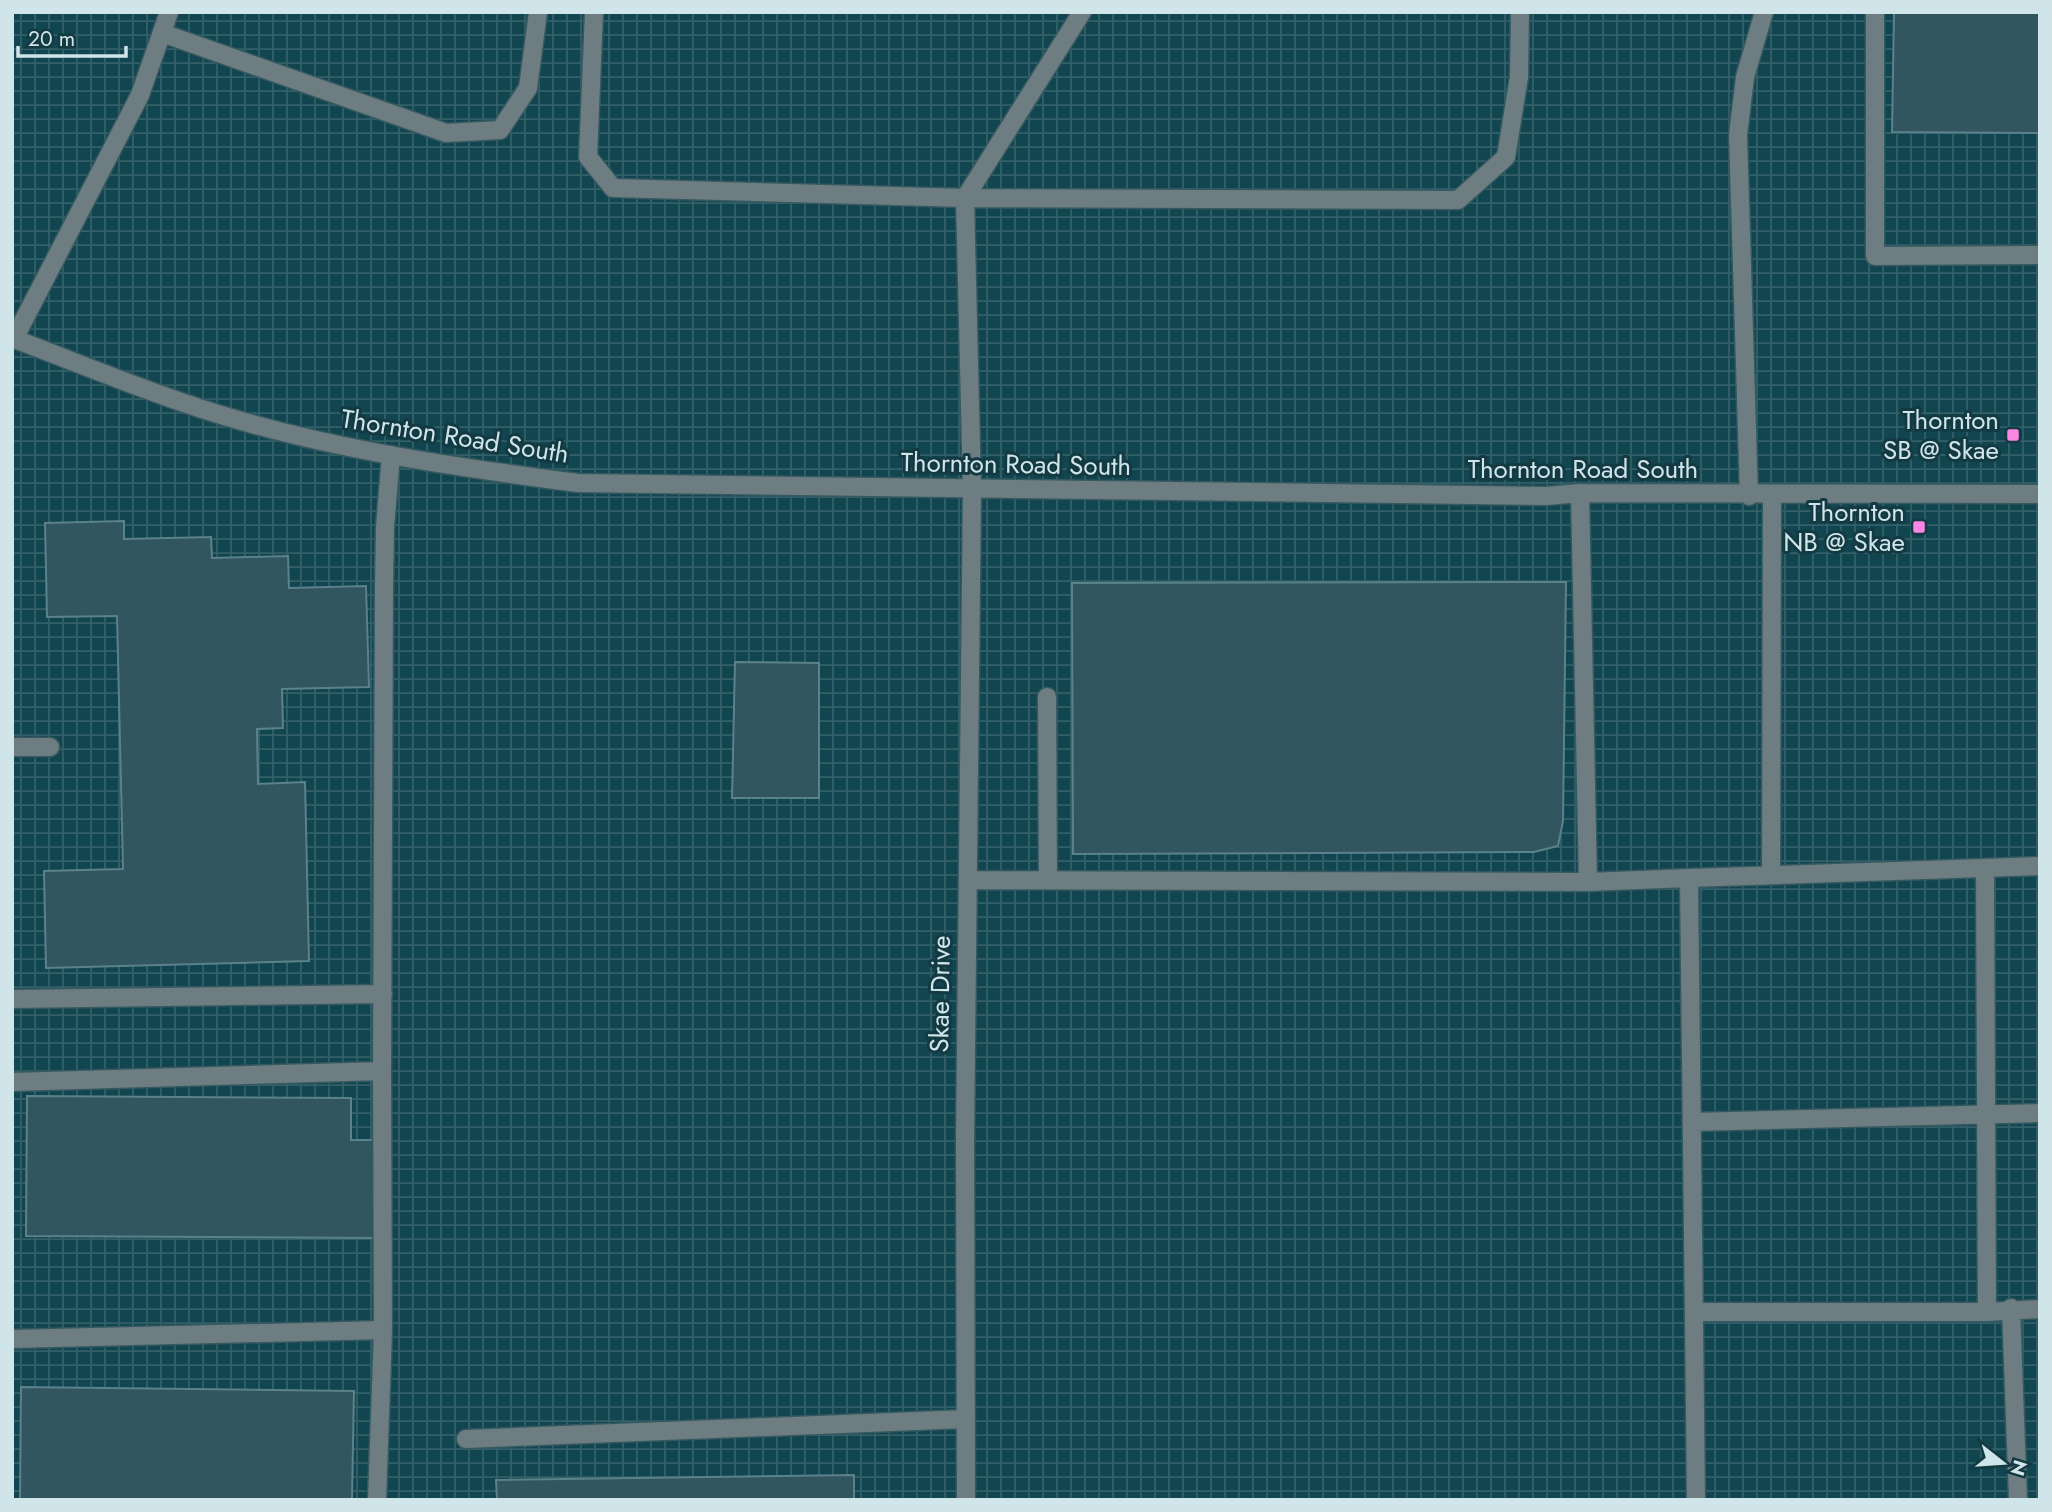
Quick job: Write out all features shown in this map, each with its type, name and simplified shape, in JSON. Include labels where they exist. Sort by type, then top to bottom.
[{"type":"street","points":[[13,338],[140,95],[169,12]]},
{"type":"street","points":[[162,33],[446,132],[500,130],[528,88],[538,12]]},
{"type":"street","points":[[594,12],[588,157],[614,188],[965,198],[1458,200],[1506,158],[1519,77],[1520,12]]},
{"type":"street","points":[[965,198],[1082,12]]},
{"type":"street","points":[[1749,496],[1738,135],[1745,77],[1764,12]]},
{"type":"street","points":[[1875,12],[1875,256],[2040,255]]},
{"type":"street","name":"Skae Drive","points":[[965,198],[972,489],[966,1500]]},
{"type":"street","name":"Thornton Road South","points":[[13,338],[188,405],[331,444],[578,483],[1546,496],[1580,493],[1749,496],[2040,495]]},
{"type":"street","points":[[377,1500],[383,1329],[384,539],[391,455]]},
{"type":"street","points":[[1580,493],[1588,882]]},
{"type":"street","points":[[1771,876],[1772,495]]},
{"type":"street","points":[[1047,697],[1048,880]]},
{"type":"street","points":[[12,747],[50,747]]},
{"type":"street","points":[[968,880],[1588,882],[2040,866]]},
{"type":"street","points":[[1985,867],[1987,1312]]},
{"type":"street","points":[[1689,878],[1696,1500]]},
{"type":"street","points":[[12,999],[383,994]]},
{"type":"street","points":[[12,1082],[382,1071]]},
{"type":"street","points":[[1692,1122],[2040,1114]]},
{"type":"street","points":[[1694,1312],[1987,1312],[2011,1308],[2040,1309]]},
{"type":"street","points":[[2011,1308],[2018,1500]]},
{"type":"street","points":[[12,1339],[383,1329]]},
{"type":"street","points":[[466,1439],[966,1419]]},
{"type":"shaded area","points":[[12,12],[2040,12],[2040,1500],[12,1500]]},
{"type":"building","points":[[1894,12],[2040,12],[2040,133],[1892,132]]},
{"type":"building","points":[[124,521],[124,539],[211,537],[212,558],[288,556],[289,588],[366,586],[369,687],[282,689],[283,728],[257,729],[258,784],[305,782],[309,961],[46,968],[44,871],[123,869],[117,616],[47,617],[45,523]]},
{"type":"building","points":[[1566,582],[1563,821],[1558,846],[1534,852],[1073,854],[1072,583]]},
{"type":"building","points":[[735,662],[819,663],[819,798],[732,798]]},
{"type":"building","points":[[27,1096],[351,1098],[351,1140],[379,1140],[378,1238],[26,1236]]},
{"type":"building","points":[[21,1387],[354,1391],[352,1500],[20,1500]]},
{"type":"building","points":[[854,1475],[854,1500],[497,1500],[496,1480]]},
{"type":"place","name":"Thornton SB @ Skae","points":[[2013,435]]},
{"type":"place","name":"Thornton NB @ Skae","points":[[1919,527]]}]
